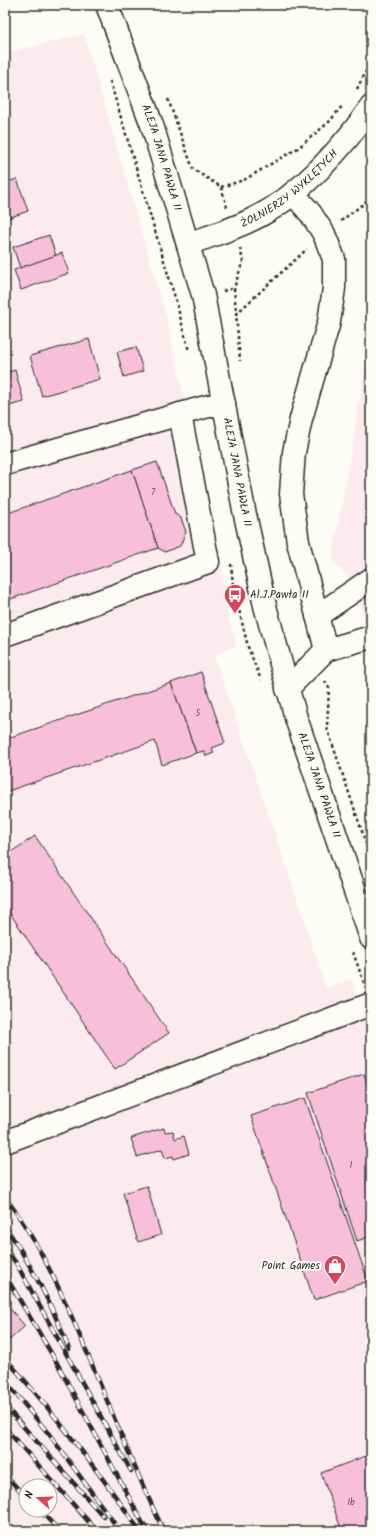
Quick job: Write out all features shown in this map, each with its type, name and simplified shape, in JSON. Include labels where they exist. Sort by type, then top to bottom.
[{"type":"main road","name":"ALEJA JANA PAWŁA II","points":[[110,12],[152,125],[203,295],[265,606],[287,689],[371,938]]},
{"type":"main road","name":"ŻOŁNIERZY WYKLĘTYCH","points":[[188,244],[234,228],[262,215],[293,193],[326,162],[360,123],[371,107]]},
{"type":"main road","points":[[293,193],[311,214],[324,234],[334,259],[334,288],[329,322],[301,419],[294,452],[292,494],[298,542],[317,616],[320,655]]},
{"type":"main road","points":[[5,464],[180,414],[224,403]]},
{"type":"main road","points":[[5,635],[208,562],[180,414]]},
{"type":"main road","points":[[317,616],[371,578]]},
{"type":"main road","points":[[287,689],[320,655],[371,636]]},
{"type":"main road","points":[[5,1142],[371,1004]]},
{"type":"path","points":[[352,94],[357,88],[371,61]]},
{"type":"path","points":[[167,97],[192,169],[221,187],[234,228],[243,261],[234,288],[240,364]]},
{"type":"path","points":[[221,187],[244,180],[298,148],[329,122],[348,100]]},
{"type":"path","points":[[236,314],[324,234],[371,198]]},
{"type":"path","points":[[320,655],[329,688],[326,728],[371,858]]},
{"type":"shaded area","points":[[84,34],[167,320],[221,560],[224,601],[236,646],[214,655],[305,922],[326,989],[351,979],[371,1035],[371,1531],[5,1531],[5,57],[7,53]]},
{"type":"shaded area","points":[[371,335],[371,636],[352,581],[332,560]]},
{"type":"building","points":[[17,179],[28,211],[5,219],[5,183]]},
{"type":"building","points":[[49,235],[56,256],[20,268],[13,247]]},
{"type":"building","points":[[62,253],[69,273],[21,290],[14,270]]},
{"type":"building","points":[[89,339],[100,379],[42,396],[30,356]]},
{"type":"building","points":[[136,347],[143,371],[124,377],[117,352]]},
{"type":"building","points":[[15,370],[24,402],[5,407],[5,373]]},
{"type":"building","points":[[157,462],[175,514],[181,518],[186,532],[180,546],[165,552],[158,548],[132,470]]},
{"type":"building","points":[[132,470],[158,548],[5,601],[5,514]]},
{"type":"building","points":[[201,672],[225,743],[212,748],[214,753],[206,756],[204,751],[196,753],[171,683]]},
{"type":"building","points":[[171,683],[196,753],[162,765],[155,741],[5,792],[5,739]]},
{"type":"building","points":[[35,836],[169,1033],[115,1069],[5,906],[5,856]]},
{"type":"building","points":[[364,1074],[371,1094],[371,1236],[357,1241],[308,1093]]},
{"type":"building","points":[[305,1098],[368,1281],[314,1300],[251,1116]]},
{"type":"building","points":[[164,1128],[165,1132],[173,1131],[175,1139],[184,1136],[189,1154],[174,1159],[173,1156],[165,1158],[162,1149],[137,1157],[131,1138]]},
{"type":"building","points":[[147,1186],[161,1235],[138,1242],[123,1193]]},
{"type":"building","points":[[5,1294],[10,1300],[6,1304],[25,1326],[6,1343],[5,1341]]},
{"type":"building","points":[[371,1454],[371,1531],[342,1531],[321,1473]]},
{"type":"railway","points":[[5,1197],[30,1234],[61,1293],[134,1466],[164,1531]]},
{"type":"railway","points":[[5,1226],[24,1255],[40,1285],[69,1349]]},
{"type":"railway","points":[[5,1248],[16,1263],[131,1471]]},
{"type":"railway","points":[[5,1275],[57,1363],[147,1531]]},
{"type":"railway","points":[[5,1358],[41,1399],[75,1442],[140,1531]]},
{"type":"railway","points":[[5,1381],[49,1434],[120,1531]]},
{"type":"railway","points":[[5,1406],[103,1516]]},
{"type":"railway","points":[[5,1428],[97,1531]]},
{"type":"railway","points":[[5,1475],[18,1489]]},
{"type":"railway","points":[[47,1518],[60,1531]]},
{"type":"place","name":"Al.J.Pawła II","points":[[235,614]]},
{"type":"place","name":"Point Games","points":[[335,1286]]}]
